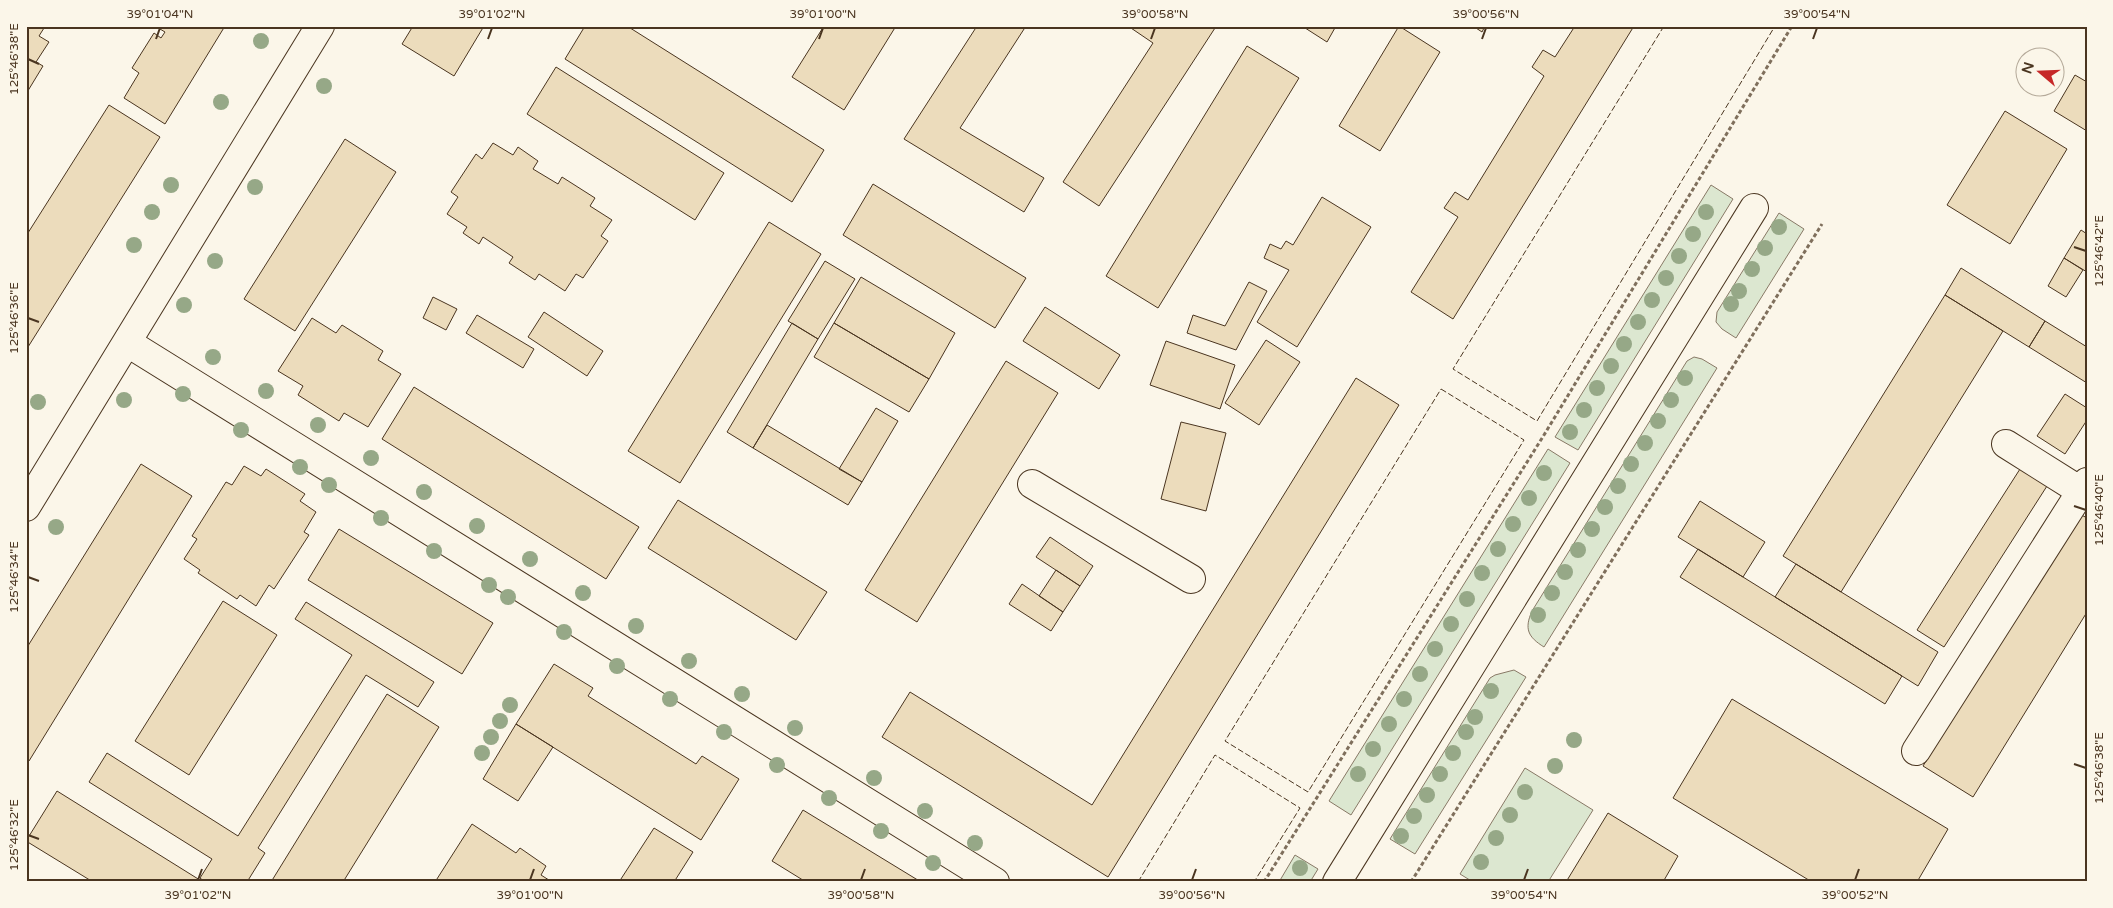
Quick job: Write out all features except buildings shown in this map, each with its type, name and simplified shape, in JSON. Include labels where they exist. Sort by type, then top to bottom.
[{"type":"street","points":[[26,506],[128,343],[320,26]]},
{"type":"street","points":[[1337,882],[1754,208]]},
{"type":"street","points":[[128,343],[995,882]]},
{"type":"street","points":[[1916,751],[2085,489],[2006,444]]},
{"type":"street","points":[[1032,484],[1191,579]]},
{"type":"path","points":[[1264,882],[1549,427],[1792,26]]},
{"type":"path","points":[[1411,882],[1822,224]]},
{"type":"green space","points":[[1711,185],[1733,199],[1578,450],[1555,437]]},
{"type":"green space","points":[[1779,213],[1804,229],[1736,338],[1722,329],[1716,322],[1717,312]]},
{"type":"green space","points":[[1694,357],[1702,359],[1717,368],[1544,647],[1534,640],[1529,632],[1528,623],[1532,611],[1687,361]]},
{"type":"green space","points":[[1548,449],[1570,463],[1351,815],[1329,801]]},
{"type":"green space","points":[[1514,670],[1526,677],[1415,854],[1390,839],[1490,678]]},
{"type":"green space","points":[[1525,768],[1593,810],[1548,882],[1473,882],[1460,874]]},
{"type":"green space","points":[[1295,855],[1318,869],[1310,882],[1279,882]]},
{"type":"fence","points":[[1664,26],[1453,369],[1537,421],[1775,26]]},
{"type":"fence","points":[[1441,389],[1524,440],[1308,792],[1225,741],[1441,389]]},
{"type":"fence","points":[[1138,882],[1215,755],[1300,808],[1254,882]]}]
